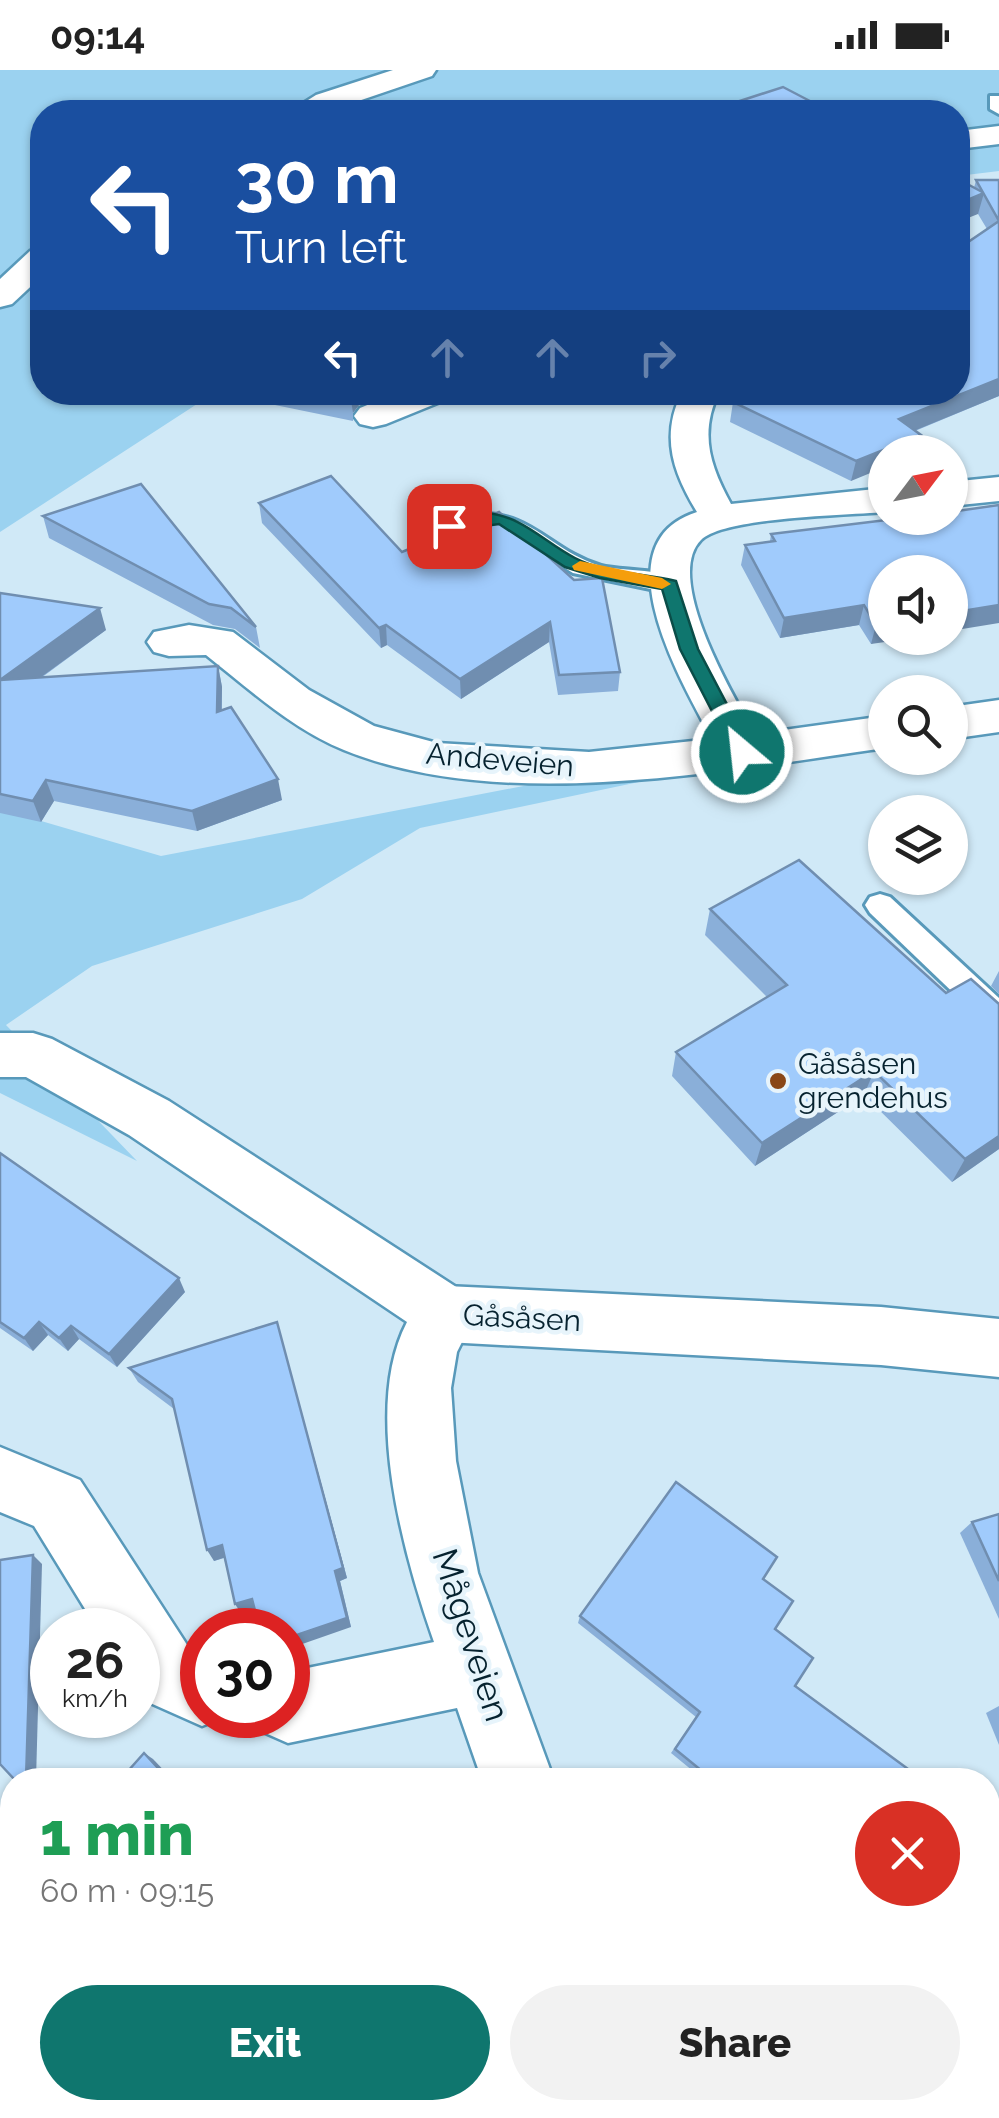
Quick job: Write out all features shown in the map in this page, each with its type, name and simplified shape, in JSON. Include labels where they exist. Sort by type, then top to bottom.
[{"type":"street","points":[[329,100],[422,70]]},
{"type":"street","points":[[970,139],[999,135]]},
{"type":"street","points":[[0,296],[30,269]]},
{"type":"street","points":[[373,416],[400,405]]},
{"type":"street","points":[[689,405],[686,428],[693,474],[720,518]]},
{"type":"street","points":[[968,492],[999,489]]},
{"type":"street","points":[[742,752],[689,649],[670,585],[672,550],[686,530],[720,518],[770,509],[868,501]]},
{"type":"street","name":"Andeveien","points":[[169,642],[218,642],[292,701],[359,738],[437,759],[589,768],[868,734]]},
{"type":"street","points":[[968,720],[999,716]]},
{"type":"street","name":"Gåsåsen","points":[[0,1055],[32,1055],[148,1118],[446,1314],[881,1336],[999,1348]]},
{"type":"street","name":"Mågeveien","points":[[446,1314],[427,1346],[420,1388],[424,1461],[444,1573],[514,1768]]},
{"type":"street","points":[[0,1480],[57,1503],[123,1608]]},
{"type":"street","points":[[160,1667],[180,1681]]},
{"type":"street","points":[[310,1703],[480,1668]]},
{"type":"lane","points":[[449,526],[485,518],[502,519],[571,563],[600,573],[670,585]]},
{"type":"lane","points":[[880,905],[999,1017]]},
{"type":"shaded area","points":[[0,70],[999,70],[999,171],[970,175],[970,100],[30,100],[30,405],[196,405],[0,532]]},
{"type":"shaded area","points":[[868,719],[868,730],[796,749],[420,828],[302,899],[92,966],[6,1025],[137,1161],[0,1093],[0,809],[161,856]]},
{"type":"building","points":[[783,87],[808,100],[743,100]]},
{"type":"building","points":[[976,180],[999,180],[999,221]]},
{"type":"building","points":[[970,185],[984,193],[970,199]]},
{"type":"building","points":[[999,221],[999,379],[970,391],[970,241]]},
{"type":"building","points":[[739,405],[934,405],[899,419],[921,435],[868,435],[868,456],[856,461]]},
{"type":"building","points":[[331,476],[402,552],[499,512],[574,580],[602,578],[620,672],[559,675],[550,622],[460,679],[386,625],[379,628],[259,503]]},
{"type":"building","points":[[141,484],[256,627],[231,608],[209,604],[43,516]]},
{"type":"building","points":[[999,505],[999,605],[968,610],[968,555],[868,555],[868,612],[864,605],[784,618],[745,545],[775,541],[771,534],[868,522],[868,535],[968,535],[968,509]]},
{"type":"building","points":[[0,593],[100,608],[0,680]]},
{"type":"building","points":[[218,666],[217,712],[231,707],[278,779],[192,811],[46,780],[33,801],[0,794],[0,680]]},
{"type":"building","points":[[799,860],[946,993],[971,979],[999,1004],[999,1136],[965,1159],[874,1071],[762,1143],[676,1052],[787,985],[710,909]]},
{"type":"building","points":[[0,1153],[179,1278],[109,1354],[71,1326],[59,1338],[39,1322],[24,1338],[0,1322]]},
{"type":"building","points":[[277,1322],[343,1568],[335,1571],[347,1618],[310,1631],[310,1608],[254,1608],[252,1599],[235,1604],[222,1545],[207,1550],[172,1399],[129,1368]]},
{"type":"building","points":[[676,1482],[777,1557],[763,1579],[793,1601],[775,1629],[813,1658],[795,1686],[907,1768],[698,1768],[675,1749],[700,1712],[580,1616]]},
{"type":"building","points":[[999,1514],[999,1581],[972,1522]]},
{"type":"building","points":[[33,1555],[26,1768],[4,1768],[0,1764],[0,1560]]},
{"type":"building","points":[[144,1753],[158,1768],[131,1768]]},
{"type":"slow traffic","points":[[580,566],[662,584]]},
{"type":"place","name":"Gåsåsen grendehus","points":[[778,1081]]},
{"type":"route","points":[[449,526],[485,518],[502,519],[571,563],[600,573],[670,585],[689,649],[742,752]]}]
